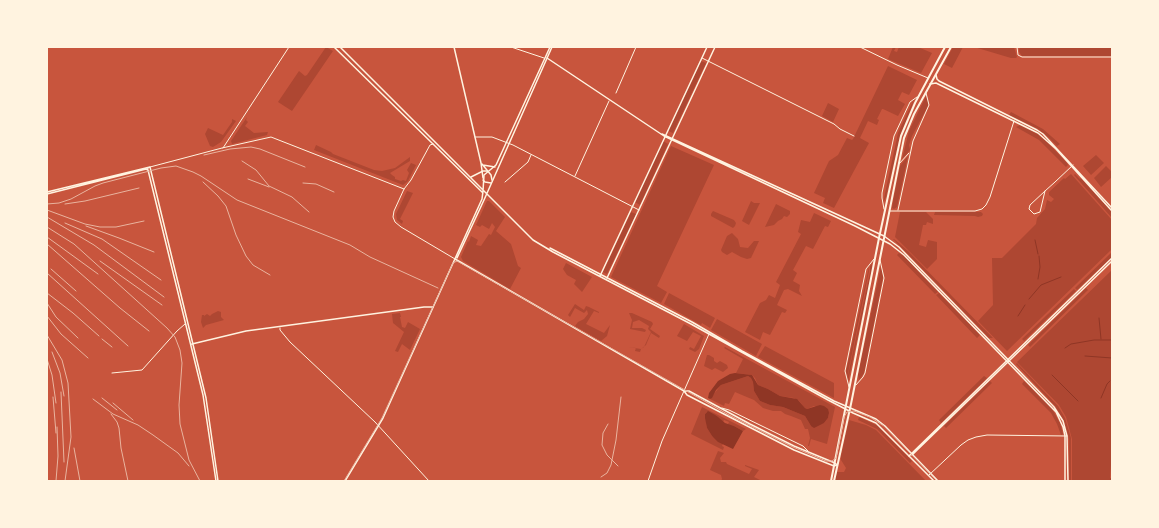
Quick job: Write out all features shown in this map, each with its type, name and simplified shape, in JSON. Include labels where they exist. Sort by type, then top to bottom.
[{"type":"main road","points":[[832,481],[834,463],[875,257],[903,132],[919,96],[945,47]]},
{"type":"main road","points":[[832,481],[837,466],[854,387],[889,211],[907,131],[950,47]]},
{"type":"street","points":[[222,148],[289,47]]},
{"type":"street","points":[[334,47],[418,131],[434,143],[470,177],[483,192]]},
{"type":"street","points":[[340,47],[434,143],[533,240],[709,333],[845,408],[876,423],[934,481]]},
{"type":"street","points":[[345,481],[384,414],[482,199],[482,164],[454,47]]},
{"type":"street","points":[[511,47],[546,58],[662,134],[884,240],[904,255],[1007,359]]},
{"type":"street","points":[[455,259],[459,255],[551,47]]},
{"type":"street","points":[[616,93],[636,47]]},
{"type":"street","points":[[600,275],[707,47]]},
{"type":"street","points":[[607,279],[715,47]]},
{"type":"street","points":[[860,47],[929,79]]},
{"type":"street","points":[[1016,47],[1018,55],[1022,57],[1112,57]]},
{"type":"street","points":[[701,58],[834,124],[840,129],[854,136]]},
{"type":"street","points":[[936,73],[939,81],[1043,134],[1111,207],[1112,211]]},
{"type":"street","points":[[930,84],[936,83],[1015,120]]},
{"type":"street","points":[[898,211],[914,137],[929,105],[926,92]]},
{"type":"street","points":[[885,211],[882,193],[894,136],[910,102],[919,96]]},
{"type":"street","points":[[575,177],[610,100]]},
{"type":"street","points":[[889,211],[975,211],[982,209],[990,197],[1015,120]]},
{"type":"street","points":[[475,138],[492,137],[508,142],[639,210]]},
{"type":"street","points":[[47,193],[230,146],[267,138],[276,138],[404,189]]},
{"type":"street","points":[[672,139],[880,234],[903,250],[1052,408],[1061,422],[1066,436],[1067,481]]},
{"type":"street","points":[[227,142],[230,146]]},
{"type":"street","points":[[483,179],[484,174],[495,167],[508,142]]},
{"type":"street","points":[[434,143],[430,145],[411,181],[404,189],[394,211],[394,222],[455,259],[684,391],[687,395],[794,450],[837,466]]},
{"type":"street","points":[[899,164],[910,152]]},
{"type":"street","points":[[504,182],[528,162],[531,154]]},
{"type":"street","points":[[482,164],[495,167]]},
{"type":"street","points":[[482,164],[491,175],[492,180]]},
{"type":"street","points":[[1045,191],[1040,212],[1034,214],[1029,206],[1045,191],[1073,166]]},
{"type":"street","points":[[47,193],[147,169],[150,167]]},
{"type":"street","points":[[150,167],[187,324]]},
{"type":"street","points":[[147,169],[192,344],[204,402],[217,481]]},
{"type":"street","points":[[470,177],[483,171],[494,173]]},
{"type":"street","points":[[483,179],[485,182],[491,183]]},
{"type":"street","points":[[849,388],[845,371],[866,269],[875,257]]},
{"type":"street","points":[[912,454],[1007,359],[1112,258]]},
{"type":"street","points":[[854,387],[865,373],[883,285],[884,272],[880,259]]},
{"type":"street","points":[[909,456],[1009,362],[1112,261]]},
{"type":"street","points":[[192,344],[246,331],[433,307]]},
{"type":"street","points":[[112,373],[142,370],[176,331],[187,324]]},
{"type":"street","points":[[280,327],[280,330],[290,342],[378,426],[429,481]]},
{"type":"street","points":[[648,481],[656,456],[709,333]]},
{"type":"street","points":[[684,391],[689,391],[787,443],[834,463],[837,466]]},
{"type":"street","points":[[720,408],[727,409],[803,446],[808,452]]},
{"type":"street","points":[[849,410],[874,418],[880,422],[938,481]]},
{"type":"street","points":[[929,476],[965,442],[983,435],[1066,436]]},
{"type":"shaded area","points":[[326,47],[333,51],[292,111],[278,102],[299,71],[305,76],[307,75]]},
{"type":"shaded area","points":[[893,47],[896,47],[894,51],[897,52],[899,47],[918,47],[932,53],[921,73],[888,59]]},
{"type":"shaded area","points":[[953,47],[963,47],[952,68],[944,64]]},
{"type":"shaded area","points":[[974,47],[1014,47],[1017,57],[1011,58]]},
{"type":"shaded area","points":[[1021,47],[1112,48],[1112,56],[1022,56],[1019,52]]},
{"type":"shaded area","points":[[701,61],[706,63],[673,133],[668,131]]},
{"type":"shaded area","points":[[888,66],[917,80],[909,95],[902,92],[898,100],[905,104],[898,116],[882,109],[877,119],[879,120],[877,125],[868,121],[860,138],[869,143],[834,208],[823,203],[825,198],[814,193],[829,161],[838,155],[847,138],[853,139]]},
{"type":"shaded area","points":[[926,96],[928,106],[912,136],[909,145],[910,150],[902,159],[909,131]]},
{"type":"shaded area","points":[[914,99],[900,136],[886,197],[883,203],[898,133]]},
{"type":"shaded area","points":[[828,103],[839,109],[833,122],[822,116]]},
{"type":"shaded area","points":[[1011,112],[1043,129],[1060,144],[1057,146],[1038,129],[1009,115]]},
{"type":"shaded area","points":[[247,117],[246,120],[248,122],[245,126],[254,133],[268,132],[267,135],[232,144],[231,141]]},
{"type":"shaded area","points":[[232,119],[236,121],[221,142],[213,147],[210,146],[205,134],[208,128],[223,135],[232,122]]},
{"type":"shaded area","points":[[1020,125],[1038,134],[1068,165],[1066,167],[1039,140],[1016,127]]},
{"type":"shaded area","points":[[663,141],[668,144],[640,205],[635,202]]},
{"type":"shaded area","points":[[316,145],[333,154],[374,170],[382,171],[395,168],[410,157],[410,161],[390,173],[395,177],[395,179],[401,181],[406,181],[409,173],[407,170],[411,163],[416,165],[408,181],[403,185],[314,150]]},
{"type":"shaded area","points":[[671,146],[714,165],[657,286],[667,292],[661,303],[611,277]]},
{"type":"shaded area","points":[[1096,155],[1104,163],[1091,175],[1083,166]]},
{"type":"shaded area","points":[[908,156],[897,207],[894,209],[892,208],[900,166]]},
{"type":"shaded area","points":[[1106,166],[1112,172],[1112,177],[1101,187],[1094,178]]},
{"type":"shaded area","points":[[1071,174],[1112,220],[1112,249],[1007,351],[978,321],[993,305],[992,258],[1002,258],[1036,224],[1037,218],[1045,209],[1047,200],[1051,202],[1054,199],[1049,195],[1049,192],[1064,178],[1065,179]]},
{"type":"shaded area","points":[[1075,174],[1080,179],[1081,178],[1112,212],[1112,218],[1074,175]]},
{"type":"shaded area","points":[[407,191],[413,193],[400,219],[403,221],[402,224],[397,220],[396,214]]},
{"type":"shaded area","points":[[487,201],[489,201],[505,217],[496,231],[511,244],[518,266],[521,268],[510,289],[463,261],[461,257],[471,236],[478,240],[476,245],[481,246],[489,234],[491,235],[495,227],[492,223],[489,229],[482,225],[480,227],[476,225]]},
{"type":"shaded area","points":[[751,201],[754,203],[760,203],[749,225],[742,221]]},
{"type":"shaded area","points":[[776,204],[790,211],[790,214],[787,217],[784,216],[774,225],[765,227]]},
{"type":"shaded area","points":[[713,211],[734,220],[736,223],[735,226],[733,228],[711,216]]},
{"type":"shaded area","points":[[631,212],[636,214],[607,274],[603,272]]},
{"type":"shaded area","points":[[900,212],[926,212],[933,219],[933,224],[927,222],[926,225],[923,225],[919,245],[926,247],[928,240],[937,242],[937,259],[927,269],[895,237]]},
{"type":"shaded area","points":[[935,212],[981,212],[983,214],[982,216],[978,217],[934,215]]},
{"type":"shaded area","points":[[814,213],[831,221],[828,227],[825,226],[813,249],[806,246],[793,270],[797,273],[793,281],[800,285],[799,291],[802,296],[788,289],[784,290],[777,305],[787,310],[785,313],[782,312],[770,335],[763,332],[760,340],[745,332],[760,303],[766,300],[769,295],[775,298],[780,285],[776,282],[801,234],[798,232],[801,220],[810,222]]},
{"type":"shaded area","points":[[732,233],[738,239],[740,247],[748,248],[754,241],[759,241],[751,258],[747,259],[732,252],[727,255],[722,252],[721,250],[727,236]]},
{"type":"shaded area","points":[[893,239],[908,251],[993,338],[989,338]]},
{"type":"shaded area","points":[[1112,252],[1112,257],[1077,290],[1075,288]]},
{"type":"shaded area","points":[[899,253],[905,257],[938,292],[935,294],[897,255]]},
{"type":"shaded area","points":[[566,263],[592,277],[582,292],[574,284],[576,280],[567,275],[563,269]]},
{"type":"shaded area","points":[[872,264],[848,382],[847,380],[870,266]]},
{"type":"shaded area","points":[[881,266],[883,277],[864,373],[859,380],[858,375]]},
{"type":"shaded area","points":[[869,267],[869,271],[847,378],[846,371]]},
{"type":"shaded area","points":[[1112,270],[1112,468],[1111,465],[1110,478],[1112,478],[1112,481],[1072,481],[1072,439],[1066,417],[1059,405],[1017,362]]},
{"type":"shaded area","points":[[1086,288],[1088,290],[1030,347],[1028,345]]},
{"type":"shaded area","points":[[1074,289],[1076,291],[1024,341],[1022,339]]},
{"type":"shaded area","points":[[669,293],[715,318],[710,328],[702,323],[701,325],[664,304]]},
{"type":"shaded area","points":[[939,293],[980,335],[977,338],[936,295]]},
{"type":"shaded area","points":[[575,304],[584,310],[586,306],[599,312],[594,311],[586,324],[604,333],[610,325],[607,336],[601,341],[575,326],[588,314],[587,310],[584,313],[575,308],[570,317],[568,315]]},
{"type":"shaded area","points":[[218,311],[221,312],[221,317],[224,320],[206,325],[203,328],[201,322],[202,315],[204,316],[207,314],[210,316]]},
{"type":"shaded area","points":[[400,313],[402,327],[405,328],[408,322],[420,329],[410,350],[402,344],[398,352],[395,351],[404,332],[393,323],[392,314]]},
{"type":"shaded area","points":[[629,313],[652,322],[653,324],[650,329],[660,336],[659,338],[651,333],[646,345],[644,346],[651,332],[648,329],[649,326],[639,320],[633,322],[632,328],[642,328],[646,330],[645,332],[630,329],[632,320]]},
{"type":"shaded area","points":[[717,319],[762,344],[756,356],[711,330]]},
{"type":"shaded area","points":[[684,324],[704,336],[699,349],[695,352],[689,349],[690,347],[694,349],[701,336],[693,332],[687,341],[677,336]]},
{"type":"shaded area","points":[[765,346],[834,383],[834,398],[758,357]]},
{"type":"shaded area","points":[[725,347],[835,407],[827,444],[811,439],[808,446],[810,438],[808,429],[805,429],[801,420],[781,411],[773,411],[763,408],[754,400],[735,392],[729,404],[725,403],[724,406],[710,399],[721,385],[748,376],[753,382],[754,391],[760,401],[770,405],[783,407],[805,416],[811,426],[824,423],[828,418],[829,413],[814,406],[807,409],[794,398],[780,396],[758,385],[752,375],[736,373],[743,359],[724,348]]},
{"type":"shaded area","points":[[636,348],[641,349],[640,352],[635,351]]},
{"type":"shaded area","points":[[707,355],[714,358],[714,361],[717,363],[720,361],[727,365],[728,368],[723,372],[715,368],[712,370],[704,366]]},
{"type":"shaded area","points":[[1017,363],[1058,406],[1065,418],[1071,438],[1071,481],[1069,481],[1069,439],[1064,421],[1055,406],[1016,364]]},
{"type":"shaded area","points":[[735,373],[752,375],[758,385],[780,396],[797,399],[807,409],[820,405],[824,406],[828,409],[828,418],[824,423],[814,428],[805,416],[783,407],[770,405],[760,401],[754,391],[753,382],[748,376],[721,385],[716,390],[712,398],[708,398],[709,393],[718,381],[730,374]]},
{"type":"shaded area","points":[[984,376],[987,378],[941,423],[939,420]]},
{"type":"shaded area","points":[[990,381],[992,383],[946,428],[944,426]]},
{"type":"shaded area","points":[[1024,381],[1052,409],[1060,423],[1063,434],[1061,435],[1051,413],[1022,384]]},
{"type":"shaded area","points":[[702,407],[746,429],[743,431],[729,425],[729,422],[724,420],[723,422],[717,416],[707,412],[705,414],[707,428],[712,436],[723,444],[723,450],[691,434]]},
{"type":"shaded area","points":[[708,411],[725,423],[743,431],[733,449],[718,442],[712,436],[707,428],[705,418],[705,414]]},
{"type":"shaded area","points":[[859,417],[878,426],[912,461],[910,463],[877,429],[858,420]]},
{"type":"shaded area","points":[[849,420],[866,425],[876,430],[926,481],[835,481],[837,472],[844,472],[846,468],[841,460],[841,456]]},
{"type":"shaded area","points":[[718,451],[724,453],[720,458],[721,462],[726,462],[727,464],[749,474],[752,469],[745,465],[759,470],[754,477],[762,481],[721,481],[721,475],[710,470]]},
{"type":"waterway","points":[[1035,240],[1038,254]]},
{"type":"waterway","points":[[1038,279],[1040,267],[1039,256]]},
{"type":"waterway","points":[[1029,299],[1041,285],[1061,277]]},
{"type":"waterway","points":[[1018,316],[1025,305]]},
{"type":"waterway","points":[[1099,318],[1101,339]]},
{"type":"waterway","points":[[1065,348],[1071,344],[1094,340],[1112,340]]},
{"type":"waterway","points":[[1085,356],[1112,358]]},
{"type":"waterway","points":[[1052,375],[1078,401]]},
{"type":"waterway","points":[[1101,398],[1107,384],[1110,381]]},
{"type":"tram line","points":[[344,481],[382,418],[453,263],[457,261],[729,415],[793,447],[826,461],[832,461],[836,458],[844,417],[847,412],[854,411],[870,417],[884,426],[937,481]]},
{"type":"railway","points":[[204,155],[230,149],[251,147],[260,149],[305,167]]},
{"type":"railway","points":[[242,161],[256,170],[269,186],[292,197],[309,212]]},
{"type":"railway","points":[[47,204],[59,203],[71,199],[103,183],[161,168],[176,166],[201,176],[237,200],[350,245],[370,257],[438,288]]},
{"type":"railway","points":[[248,179],[269,187]]},
{"type":"railway","points":[[203,182],[226,206],[236,235],[246,256],[253,265],[270,275]]},
{"type":"railway","points":[[303,183],[316,184],[334,192]]},
{"type":"railway","points":[[65,204],[85,201],[139,188]]},
{"type":"railway","points":[[47,210],[85,224],[100,227],[116,227],[144,221]]},
{"type":"railway","points":[[47,217],[94,245],[164,297]]},
{"type":"railway","points":[[65,223],[102,239],[161,280]]},
{"type":"railway","points":[[86,226],[154,252]]},
{"type":"railway","points":[[47,227],[74,244],[167,328],[175,337],[180,350],[182,363],[179,405],[180,424],[189,460],[200,481]]},
{"type":"railway","points":[[47,237],[98,274]]},
{"type":"railway","points":[[47,244],[120,308],[149,331]]},
{"type":"railway","points":[[100,261],[162,305]]},
{"type":"railway","points":[[51,269],[76,291]]},
{"type":"railway","points":[[47,273],[128,346]]},
{"type":"railway","points":[[47,293],[99,336]]},
{"type":"railway","points":[[47,303],[56,317],[78,338]]},
{"type":"railway","points":[[47,316],[61,334],[88,358]]},
{"type":"railway","points":[[47,335],[62,360],[68,383],[71,437],[65,481]]},
{"type":"railway","points":[[102,339],[112,347]]},
{"type":"railway","points":[[52,352],[60,373],[64,396]]},
{"type":"railway","points":[[47,359],[52,375],[56,403]]},
{"type":"railway","points":[[61,392],[64,462]]},
{"type":"railway","points":[[53,397],[56,433]]},
{"type":"railway","points":[[601,477],[607,473],[611,465],[616,440],[621,397]]},
{"type":"railway","points":[[102,398],[117,410]]},
{"type":"railway","points":[[93,399],[113,414],[138,425],[153,435],[178,453],[189,466]]},
{"type":"railway","points":[[113,403],[133,420]]},
{"type":"railway","points":[[111,414],[117,422],[119,428],[121,448],[128,481]]},
{"type":"railway","points":[[608,424],[603,433],[602,445],[607,455],[618,466]]},
{"type":"railway","points":[[56,481],[58,456],[57,427]]},
{"type":"railway","points":[[74,448],[80,481]]}]
